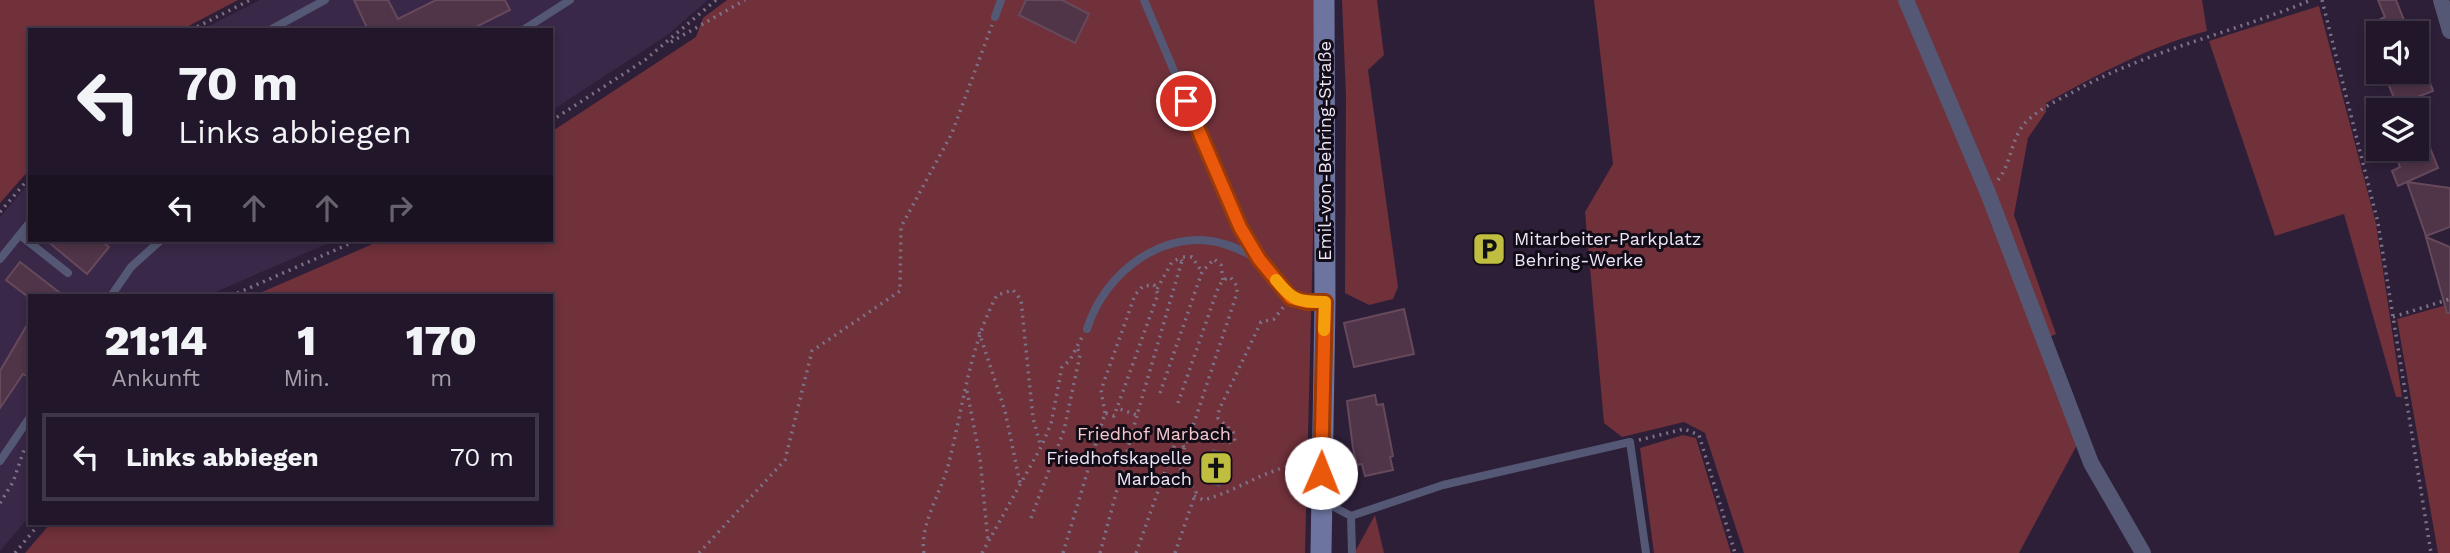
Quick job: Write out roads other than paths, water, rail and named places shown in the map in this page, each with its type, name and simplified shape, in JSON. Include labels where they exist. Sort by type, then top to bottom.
[{"type":"main road","name":"Emil-von-Behring-Straße","points":[[1321,553],[1325,302],[1324,0]]},
{"type":"street","points":[[1906,0],[1988,193],[2091,463],[2143,553]]},
{"type":"street","points":[[2441,0],[2450,31]]},
{"type":"lane","points":[[274,28],[325,0]]},
{"type":"lane","points":[[526,28],[570,0]]},
{"type":"lane","points":[[995,17],[1002,0]]},
{"type":"lane","points":[[1144,0],[1240,227],[1259,259],[1291,298],[1307,302],[1325,302]]},
{"type":"lane","points":[[287,21],[290,28]]},
{"type":"lane","points":[[0,259],[28,225]]},
{"type":"lane","points":[[20,235],[28,241]]},
{"type":"lane","points":[[29,242],[68,273]]},
{"type":"lane","points":[[112,294],[131,267],[159,242]]},
{"type":"lane","points":[[1087,329],[1117,276],[1142,255],[1167,245],[1198,242],[1223,243],[1259,259]]},
{"type":"lane","points":[[0,461],[28,420]]},
{"type":"lane","points":[[1320,499],[1352,516],[1443,485],[1630,442],[1646,553]]},
{"type":"lane","points":[[1352,516],[1352,553]]},
{"type":"place","name":"Mitarbeiter-Parkplatz Behring-Werke","points":[[1489,249]]},
{"type":"place","name":"Friedhofskapelle Marbach","points":[[1216,468]]},
{"type":"park label","name":"Friedhof Marbach","points":[[1154,434]]}]
